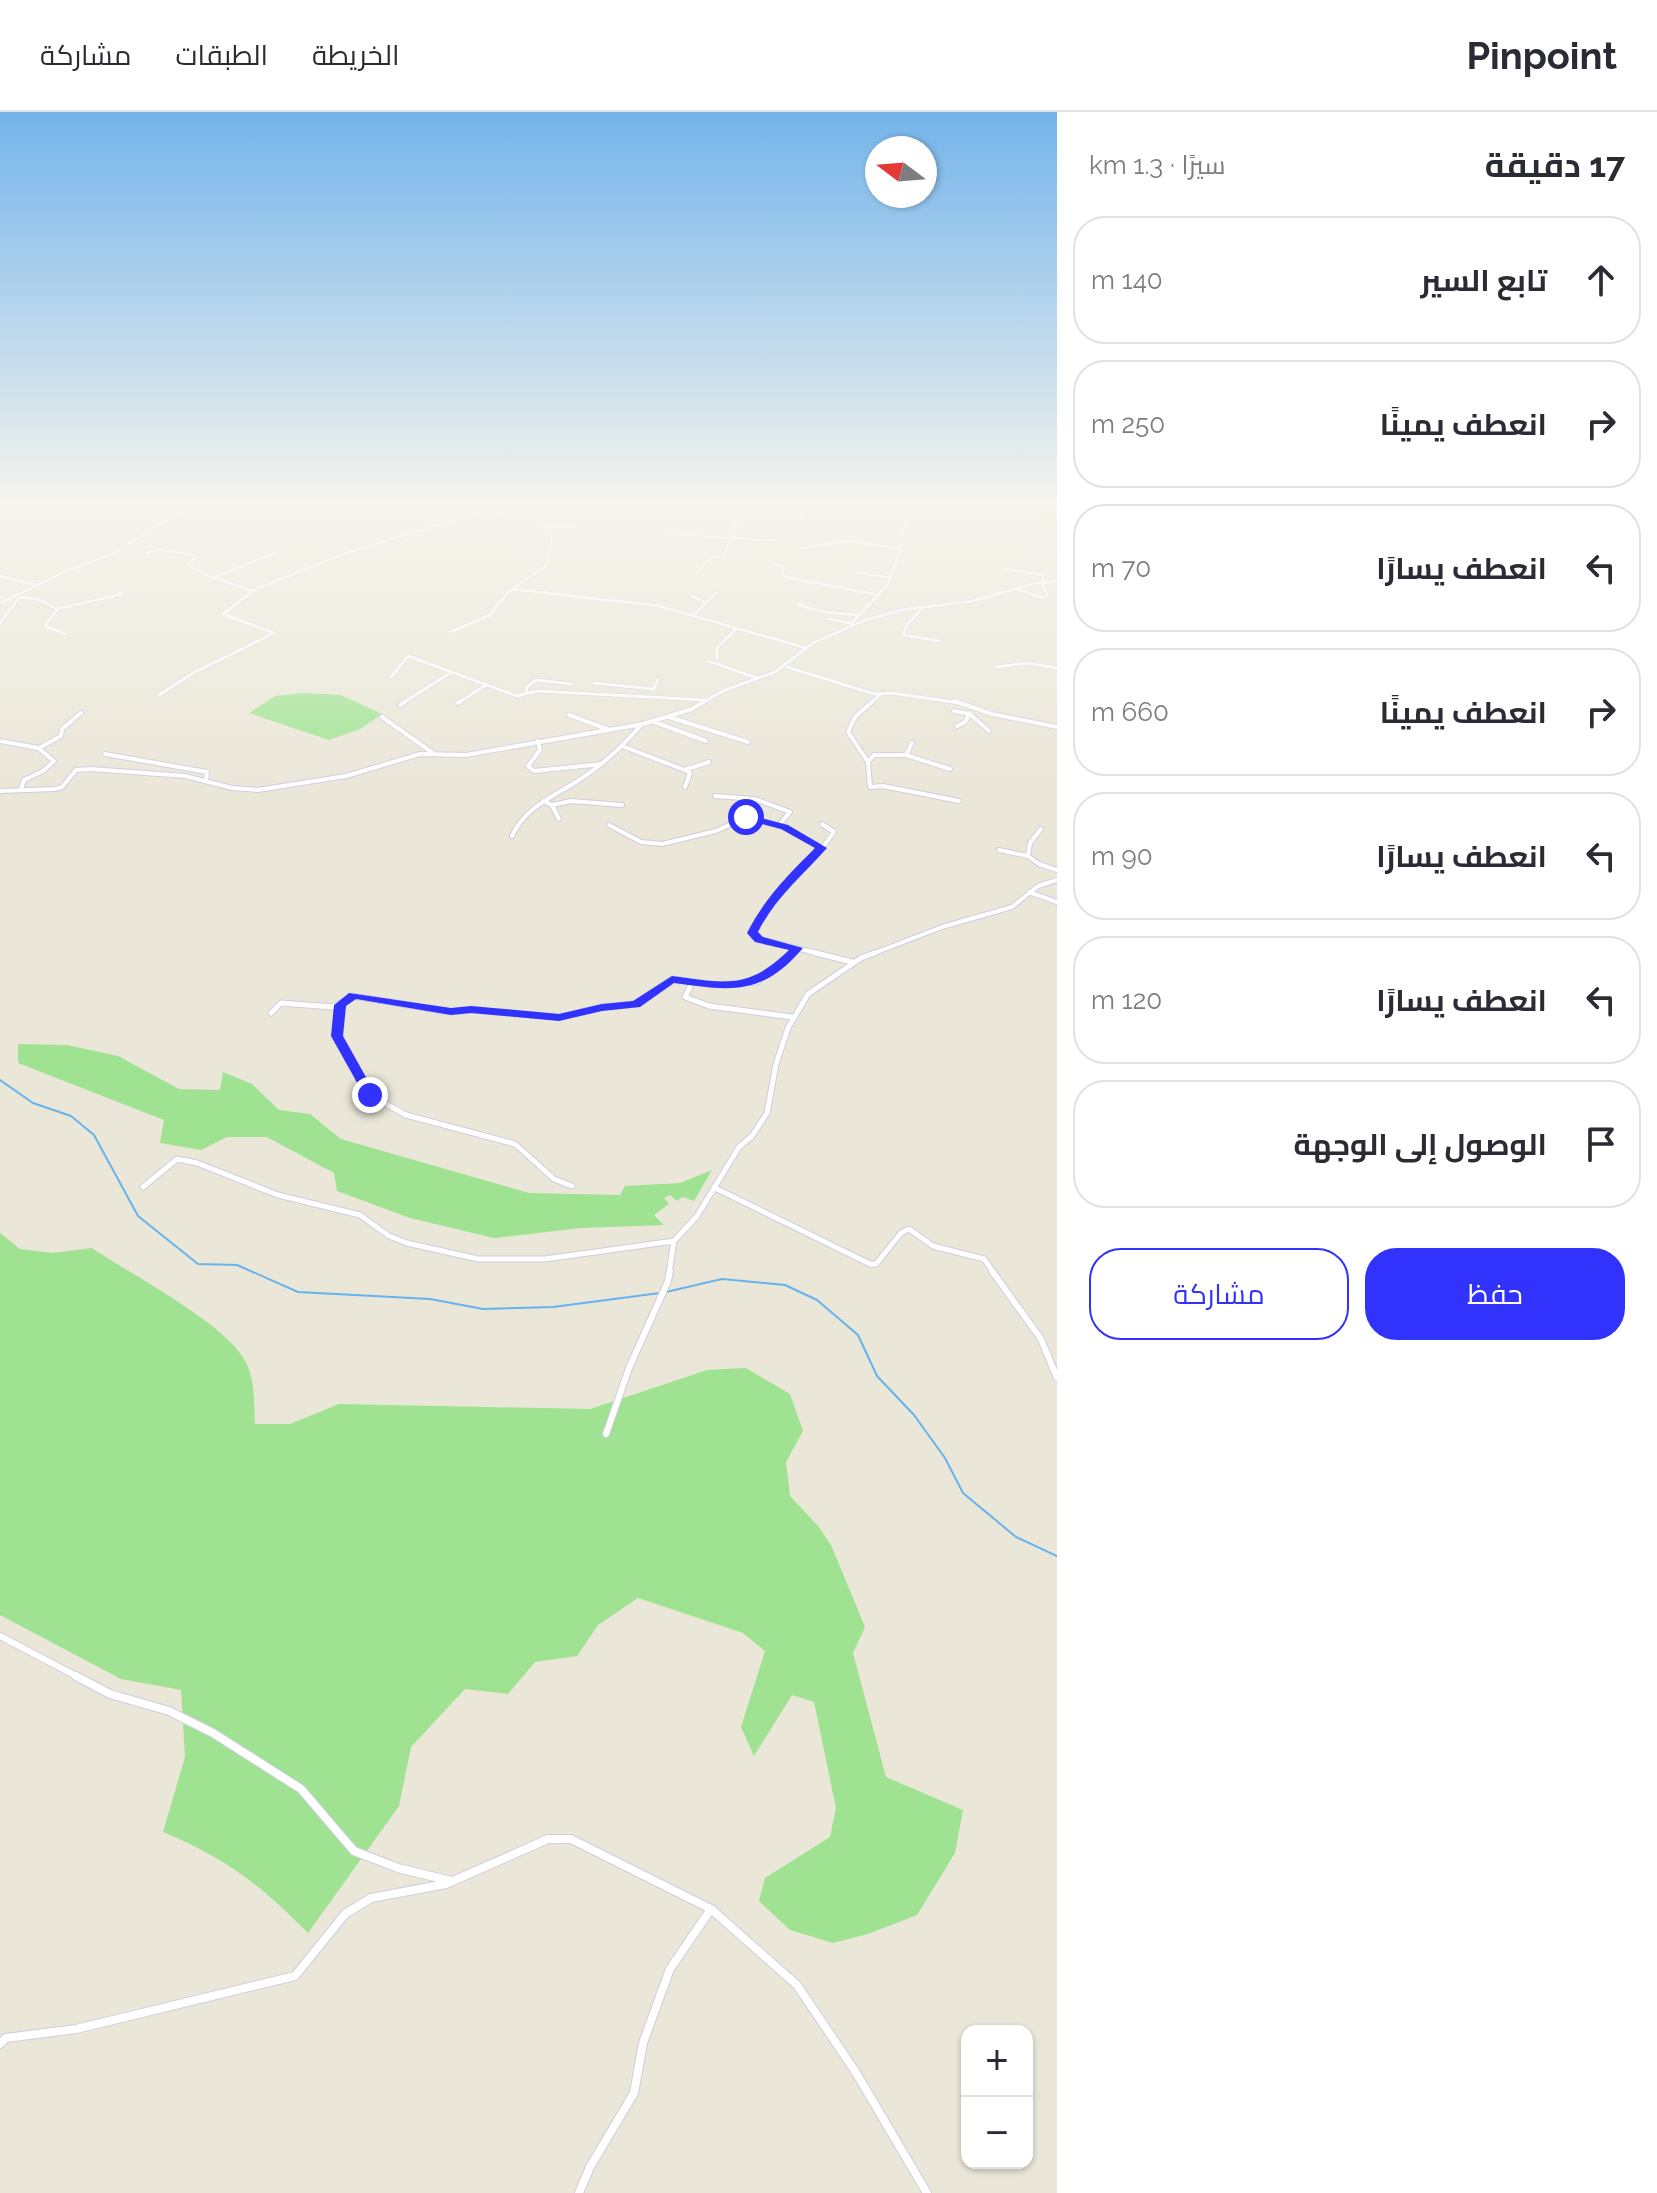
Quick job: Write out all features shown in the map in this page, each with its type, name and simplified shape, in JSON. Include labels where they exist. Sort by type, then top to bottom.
[{"type":"street","points":[[0,623],[11,602]]},
{"type":"street","points":[[43,602],[56,609],[86,602]]},
{"type":"street","points":[[159,695],[193,673],[274,633],[223,614],[239,602]]},
{"type":"street","points":[[451,632],[490,615],[501,602]]},
{"type":"street","points":[[625,602],[659,606],[806,648]]},
{"type":"street","points":[[801,602],[798,605],[824,612],[858,615]]},
{"type":"street","points":[[850,625],[872,602]]},
{"type":"street","points":[[0,791],[55,789],[62,787],[76,770],[91,769],[206,781],[232,788],[273,789],[346,776],[420,754],[466,755],[643,724],[668,717],[786,666],[806,648],[850,625],[889,613],[962,602]]},
{"type":"street","points":[[693,616],[706,603]]},
{"type":"street","points":[[924,606],[907,625],[903,635],[940,641]]},
{"type":"street","points":[[56,609],[45,626],[65,634]]},
{"type":"street","points":[[829,619],[850,625]]},
{"type":"street","points":[[717,658],[717,648],[737,628]]},
{"type":"street","points":[[391,677],[408,656],[517,696],[527,692],[706,700]]},
{"type":"street","points":[[708,661],[758,678]]},
{"type":"street","points":[[996,667],[1027,663],[1057,668]]},
{"type":"street","points":[[786,666],[846,687],[880,694],[953,701],[1057,727]]},
{"type":"street","points":[[400,705],[451,673]]},
{"type":"street","points":[[527,692],[526,688],[536,680],[572,684]]},
{"type":"street","points":[[648,697],[658,680]]},
{"type":"street","points":[[594,683],[653,689]]},
{"type":"street","points":[[458,703],[487,685]]},
{"type":"street","points":[[880,694],[855,717],[848,732],[868,762],[869,785],[872,788],[883,786],[959,801]]},
{"type":"street","points":[[957,726],[965,722],[973,708]]},
{"type":"street","points":[[954,711],[970,714],[989,731]]},
{"type":"street","points":[[38,748],[61,736],[62,729],[81,713]]},
{"type":"street","points":[[569,715],[608,730]]},
{"type":"street","points":[[382,717],[434,753]]},
{"type":"street","points":[[668,717],[748,742]]},
{"type":"street","points":[[653,721],[706,741]]},
{"type":"street","points":[[512,836],[516,824],[542,801],[602,764],[643,724]]},
{"type":"street","points":[[0,741],[38,748],[54,761],[43,771],[24,780],[21,789]]},
{"type":"street","points":[[538,741],[540,750],[528,766],[534,771],[602,764]]},
{"type":"street","points":[[906,755],[912,743]]},
{"type":"street","points":[[622,746],[690,773],[685,787]]},
{"type":"street","points":[[105,754],[207,772],[206,781]]},
{"type":"street","points":[[868,762],[874,755],[906,755],[950,769]]},
{"type":"street","points":[[919,757],[921,767]]},
{"type":"street","points":[[684,770],[709,762]]},
{"type":"street","points":[[715,796],[755,799],[790,812],[778,826]]},
{"type":"street","points":[[542,801],[552,805],[571,801],[622,805]]},
{"type":"street","points":[[552,805],[559,819]]},
{"type":"street","points":[[609,825],[641,842],[662,844],[716,831],[746,817],[797,832],[803,839],[822,848]]},
{"type":"street","points":[[822,824],[834,832],[788,881],[762,914],[752,933],[759,940],[853,962]]},
{"type":"street","points":[[1028,856],[1030,843],[1041,829]]},
{"type":"street","points":[[999,850],[1028,856],[1039,864],[1057,870]]},
{"type":"street","points":[[606,1434],[629,1368],[668,1281],[674,1241],[697,1216],[739,1147],[752,1136],[767,1113],[776,1064],[792,1017],[808,994],[853,962],[942,927],[1012,907],[1028,892],[1057,880]]},
{"type":"street","points":[[1028,892],[1057,902]]},
{"type":"street","points":[[271,1013],[281,1003],[340,1005],[353,996],[451,1012],[471,1010],[568,1016],[602,1007],[636,1004],[672,979],[716,985],[757,982],[797,948]]},
{"type":"street","points":[[690,987],[685,997],[709,1006],[792,1017]]},
{"type":"street","points":[[340,1005],[337,1036],[370,1095],[406,1115],[515,1144],[554,1179],[572,1186]]},
{"type":"street","points":[[143,1187],[177,1159],[197,1163],[278,1195],[360,1215],[389,1236],[407,1243],[478,1259],[545,1259],[674,1241]]},
{"type":"street","points":[[715,1188],[870,1264],[876,1264],[901,1233],[909,1229],[933,1246],[984,1259],[1041,1339],[1057,1378]]},
{"type":"street","points":[[0,1636],[110,1694],[169,1711],[213,1733],[301,1789],[354,1851],[398,1868],[452,1882]]},
{"type":"street","points":[[0,2044],[6,2038],[76,2029],[295,1976],[345,1914],[371,1898],[452,1882],[548,1839],[571,1839],[711,1909],[797,1985],[855,2071],[927,2193]]},
{"type":"street","points":[[579,2193],[590,2167],[609,2140],[634,2093],[643,2043],[670,1969],[711,1909]]},
{"type":"green space","points":[[304,693],[341,695],[382,714],[360,729],[329,740],[249,713],[275,696]]},
{"type":"green space","points":[[18,1044],[67,1045],[118,1056],[179,1089],[220,1090],[223,1072],[252,1084],[279,1110],[310,1114],[341,1139],[529,1193],[620,1195],[625,1186],[680,1183],[712,1170],[694,1201],[683,1197],[677,1201],[670,1195],[664,1198],[669,1204],[654,1215],[664,1225],[581,1228],[494,1238],[410,1218],[337,1191],[334,1173],[267,1137],[227,1137],[201,1150],[160,1143],[164,1120],[18,1063]]},
{"type":"green space","points":[[0,1233],[20,1249],[53,1253],[92,1248],[211,1325],[240,1353],[249,1370],[255,1424],[290,1424],[339,1404],[590,1409],[707,1370],[746,1368],[790,1394],[803,1431],[786,1462],[790,1496],[831,1545],[865,1627],[853,1653],[886,1777],[963,1810],[955,1853],[917,1915],[868,1934],[833,1943],[790,1930],[759,1901],[765,1878],[830,1837],[836,1808],[814,1702],[792,1695],[754,1756],[741,1727],[765,1651],[743,1633],[638,1598],[598,1625],[577,1656],[535,1662],[508,1694],[465,1689],[411,1747],[399,1806],[308,1933],[241,1874],[163,1832],[185,1757],[181,1690],[121,1679],[0,1615]]},
{"type":"waterway","points":[[0,1080],[33,1103],[71,1116],[94,1135],[138,1216],[198,1264],[237,1265],[298,1292],[430,1299],[483,1309],[553,1307],[660,1293]]},
{"type":"waterway","points":[[666,1292],[722,1279],[785,1285],[817,1300],[858,1335],[877,1376],[914,1415],[945,1458],[963,1493],[1016,1537],[1057,1556]]},
{"type":"route","points":[[370,1095],[337,1036],[340,1005],[346,998],[373,997],[412,1007],[451,1012],[471,1010],[559,1017],[602,1007],[636,1004],[672,979],[716,985],[752,983],[776,969],[797,948],[759,940],[752,933],[762,914],[788,881],[822,848],[803,839],[797,832],[746,817]]}]
